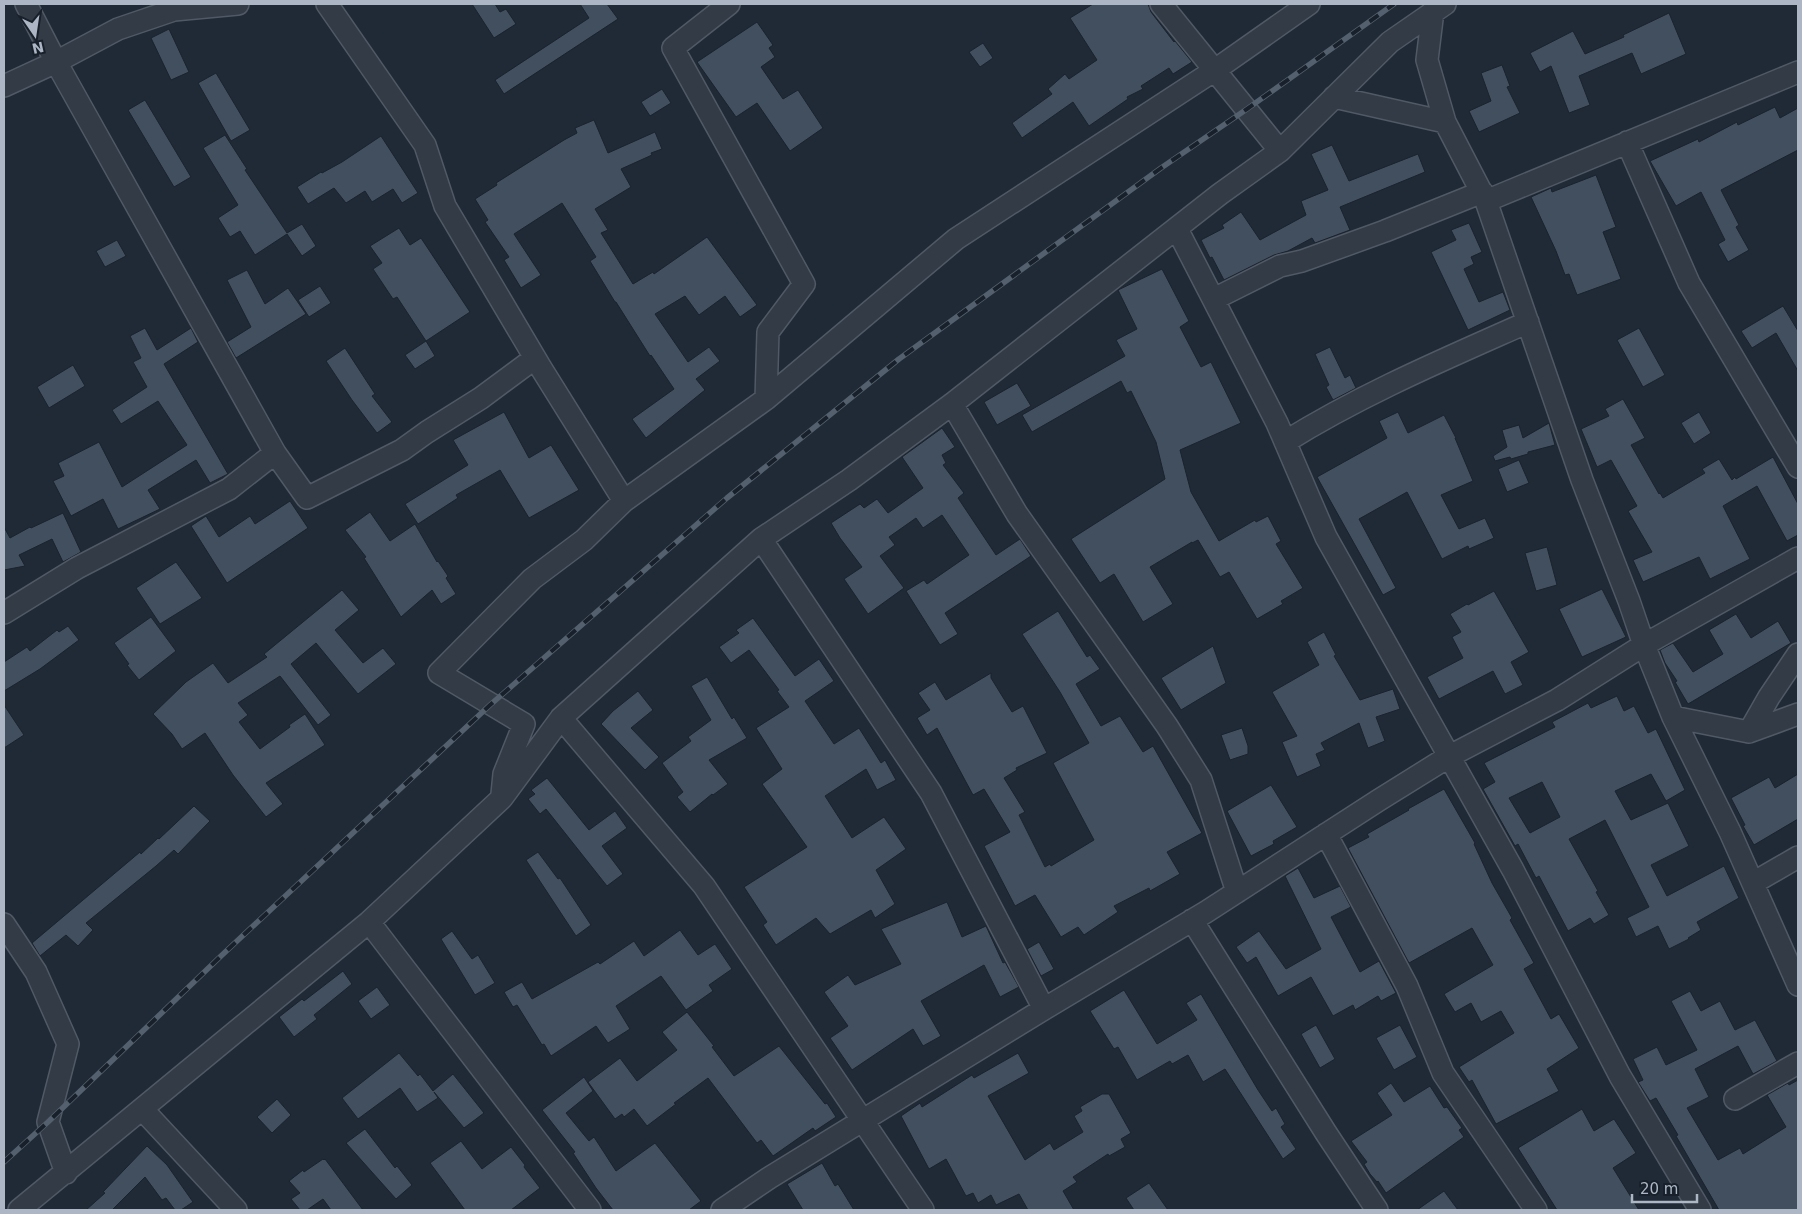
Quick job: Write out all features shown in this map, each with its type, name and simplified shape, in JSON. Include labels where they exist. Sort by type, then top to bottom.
[{"type":"street","points":[[26,4],[56,62],[275,453],[307,498],[402,450],[480,398],[535,358]]},
{"type":"street","points":[[4,86],[56,62],[118,29],[168,7],[238,4]]},
{"type":"street","points":[[327,4],[425,145],[445,206],[535,358],[624,501]]},
{"type":"street","points":[[729,4],[672,48],[804,284],[768,332],[766,399]]},
{"type":"street","points":[[1161,4],[1280,150]]},
{"type":"street","points":[[502,798],[504,774],[524,724],[439,673],[532,579],[584,540],[624,501],[766,399],[956,239],[1215,70],[1309,4]]},
{"type":"street","points":[[19,1210],[143,1110],[369,922],[502,798],[562,718],[761,539],[849,480],[952,404],[1220,194],[1280,150],[1390,42],[1439,8]]},
{"type":"street","points":[[1439,8],[1427,60],[1445,122],[1484,196],[1582,480],[1673,717],[1730,832],[1798,985]]},
{"type":"street","points":[[1214,299],[1280,266],[1302,261],[1484,196],[1627,142],[1798,72]]},
{"type":"street","points":[[1334,97],[1445,122]]},
{"type":"street","points":[[1627,142],[1690,283],[1798,467]]},
{"type":"street","points":[[1177,229],[1277,423],[1326,537],[1513,870],[1620,1076],[1700,1210]]},
{"type":"street","points":[[1285,442],[1321,420],[1401,379],[1528,322]]},
{"type":"street","points":[[952,404],[1017,514],[1167,726],[1201,780],[1237,892]]},
{"type":"street","points":[[4,613],[77,568],[229,489],[275,453]]},
{"type":"street","points":[[761,539],[931,793],[1044,1009]]},
{"type":"street","points":[[722,1210],[769,1178],[1237,892],[1448,757],[1558,700],[1644,645],[1798,558]]},
{"type":"street","points":[[1749,732],[1769,697],[1798,654]]},
{"type":"street","points":[[1673,717],[1749,732],[1798,714]]},
{"type":"street","points":[[562,718],[704,886],[923,1210]]},
{"type":"street","points":[[1326,834],[1406,986],[1443,1073],[1536,1210]]},
{"type":"street","points":[[1753,883],[1798,857]]},
{"type":"street","points":[[1192,920],[1326,1133],[1377,1210]]},
{"type":"street","points":[[369,922],[590,1210]]},
{"type":"street","points":[[4,924],[36,972],[68,1044],[48,1122],[66,1172]]},
{"type":"street","points":[[1735,1099],[1798,1063]]},
{"type":"street","points":[[143,1110],[236,1210]]},
{"type":"building","points":[[472,4],[495,4],[500,12],[506,9],[516,24],[494,38]]},
{"type":"building","points":[[580,4],[607,4],[618,19],[504,94],[495,80],[589,18]]},
{"type":"building","points":[[1093,4],[1148,4],[1151,12],[1192,62],[1173,74],[1169,68],[1141,86],[1143,89],[1127,97],[1128,99],[1089,126],[1073,102],[1022,138],[1012,123],[1052,94],[1048,89],[1065,74],[1069,79],[1097,60],[1070,18]]},
{"type":"building","points":[[1669,13],[1686,54],[1641,74],[1632,53],[1579,76],[1590,105],[1569,113],[1551,66],[1540,72],[1530,53],[1573,31],[1585,54],[1624,37],[1623,35]]},
{"type":"building","points":[[757,22],[773,45],[769,48],[775,57],[761,67],[783,99],[798,90],[823,128],[790,151],[757,103],[736,117],[697,62]]},
{"type":"building","points":[[169,29],[189,72],[171,80],[151,38]]},
{"type":"building","points":[[983,43],[993,58],[980,67],[969,52]]},
{"type":"building","points":[[1502,65],[1510,86],[1507,87],[1520,113],[1479,132],[1469,111],[1491,101],[1481,73]]},
{"type":"building","points":[[216,73],[250,130],[231,141],[198,83]]},
{"type":"building","points":[[662,89],[671,103],[650,116],[641,102]]},
{"type":"building","points":[[145,100],[191,177],[174,187],[128,110]]},
{"type":"building","points":[[1775,107],[1780,118],[1798,108],[1798,150],[1721,190],[1739,225],[1736,227],[1749,250],[1728,262],[1718,244],[1725,240],[1701,192],[1676,206],[1650,161],[1698,139],[1699,142],[1737,122],[1738,125]]},
{"type":"building","points":[[594,120],[608,153],[655,132],[662,149],[621,169],[631,187],[595,209],[608,230],[601,233],[633,284],[653,272],[654,274],[707,237],[757,305],[740,317],[725,296],[699,315],[685,296],[655,314],[688,362],[709,347],[720,361],[696,379],[705,390],[646,438],[632,419],[674,389],[650,356],[590,261],[596,257],[562,203],[514,234],[541,275],[521,288],[504,260],[509,257],[485,222],[488,220],[475,199],[497,185],[496,183],[577,133],[575,128]]},
{"type":"building","points":[[225,135],[247,169],[245,170],[287,233],[302,224],[316,246],[302,256],[287,234],[255,255],[240,231],[230,237],[218,218],[238,205],[203,148]]},
{"type":"building","points":[[381,136],[418,193],[402,203],[393,189],[372,202],[365,191],[346,203],[334,188],[308,204],[297,187],[342,162]]},
{"type":"building","points":[[1332,145],[1349,181],[1418,154],[1425,172],[1340,207],[1350,230],[1315,243],[1312,238],[1224,280],[1201,240],[1224,228],[1222,225],[1241,212],[1260,240],[1306,215],[1301,201],[1328,190],[1311,154]]},
{"type":"building","points":[[1596,175],[1616,227],[1603,232],[1621,279],[1577,295],[1569,274],[1565,275],[1531,197],[1551,188],[1552,192]]},
{"type":"building","points":[[1469,223],[1482,252],[1471,257],[1474,264],[1464,269],[1479,302],[1503,292],[1510,310],[1468,330],[1431,252],[1456,240],[1451,230]]},
{"type":"building","points":[[399,228],[410,245],[421,238],[470,312],[426,341],[397,297],[393,299],[373,269],[382,263],[370,246]]},
{"type":"building","points":[[117,240],[126,256],[105,267],[96,251]]},
{"type":"building","points":[[1162,269],[1189,321],[1180,327],[1201,367],[1211,362],[1241,423],[1180,450],[1191,492],[1219,541],[1255,520],[1256,522],[1268,516],[1281,541],[1276,544],[1303,588],[1281,601],[1283,604],[1257,619],[1229,572],[1220,577],[1198,540],[1150,567],[1173,604],[1143,622],[1114,574],[1100,583],[1071,539],[1165,479],[1156,442],[1131,391],[1127,393],[1121,381],[1032,432],[1022,415],[1125,356],[1116,340],[1137,329],[1118,290]]},
{"type":"building","points":[[247,270],[265,304],[288,288],[306,314],[236,358],[227,342],[251,327],[227,280]]},
{"type":"building","points":[[320,286],[331,303],[309,317],[298,300]]},
{"type":"building","points":[[1783,306],[1798,331],[1798,371],[1776,333],[1752,348],[1741,331]]},
{"type":"building","points":[[145,328],[157,350],[191,328],[198,342],[164,364],[228,474],[210,483],[196,460],[148,490],[160,509],[118,529],[103,499],[71,516],[53,481],[64,476],[58,463],[99,442],[122,487],[187,445],[158,401],[121,424],[112,410],[147,387],[133,362],[141,358],[130,336]]},
{"type":"building","points":[[1639,328],[1665,375],[1643,387],[1617,340]]},
{"type":"building","points":[[426,341],[435,356],[415,369],[405,355]]},
{"type":"building","points":[[1330,347],[1345,378],[1350,375],[1356,388],[1333,400],[1326,387],[1329,385],[1315,354]]},
{"type":"building","points":[[345,348],[375,394],[372,396],[392,422],[377,433],[326,361]]},
{"type":"building","points":[[73,365],[85,386],[49,408],[37,387]]},
{"type":"building","points":[[1017,383],[1031,406],[997,425],[984,402]]},
{"type":"building","points":[[1623,399],[1645,438],[1631,445],[1663,498],[1705,473],[1702,469],[1719,459],[1732,480],[1773,457],[1798,504],[1798,535],[1787,541],[1757,486],[1723,506],[1750,559],[1710,579],[1699,557],[1643,582],[1633,560],[1652,552],[1628,511],[1637,506],[1611,460],[1597,467],[1581,429],[1609,416],[1605,409]]},
{"type":"building","points":[[504,412],[529,458],[551,445],[579,490],[529,518],[500,470],[456,495],[458,498],[418,524],[405,504],[468,465],[453,440]]},
{"type":"building","points":[[1398,412],[1408,433],[1444,415],[1456,438],[1473,481],[1441,495],[1459,529],[1485,518],[1494,538],[1469,549],[1468,546],[1442,559],[1407,492],[1359,519],[1396,588],[1383,595],[1317,477],[1387,438],[1379,421]]},
{"type":"building","points":[[1699,412],[1711,433],[1694,444],[1681,423]]},
{"type":"building","points":[[1549,423],[1555,445],[1528,452],[1528,454],[1511,459],[1510,457],[1495,461],[1493,456],[1507,447],[1502,430],[1519,425],[1523,438]]},
{"type":"building","points":[[942,428],[955,447],[942,455],[946,463],[943,465],[964,493],[958,498],[996,555],[1020,539],[1031,556],[945,613],[958,634],[940,645],[906,591],[924,580],[927,584],[969,555],[942,515],[923,528],[916,518],[889,537],[895,545],[880,556],[904,588],[868,614],[844,579],[862,567],[831,523],[860,504],[864,508],[877,499],[888,513],[923,488],[902,457]]},
{"type":"building","points":[[1519,460],[1529,483],[1507,492],[1498,469]]},
{"type":"building","points":[[290,501],[308,528],[227,583],[191,526],[206,516],[219,537],[250,516],[255,524]]},
{"type":"building","points":[[370,512],[390,541],[415,524],[437,562],[448,576],[446,578],[456,594],[441,604],[432,590],[401,617],[364,558],[366,557],[345,530]]},
{"type":"building","points":[[63,513],[81,552],[63,562],[52,539],[19,555],[25,566],[4,570],[4,527],[10,538]]},
{"type":"building","points":[[1547,547],[1557,585],[1536,591],[1525,553]]},
{"type":"building","points":[[176,562],[202,598],[160,624],[136,588]]},
{"type":"building","points":[[1602,589],[1626,637],[1582,657],[1559,609]]},
{"type":"building","points":[[342,590],[359,610],[335,630],[363,663],[383,648],[396,664],[358,694],[316,643],[291,664],[331,715],[318,725],[280,676],[238,703],[248,715],[239,722],[260,749],[305,714],[325,745],[266,783],[283,804],[266,817],[233,775],[205,733],[182,749],[172,734],[153,714],[186,682],[213,663],[228,683],[267,657],[264,654]]},
{"type":"building","points":[[1494,591],[1529,652],[1511,662],[1523,685],[1505,694],[1493,671],[1439,699],[1427,677],[1463,658],[1452,637],[1461,632],[1450,614]]},
{"type":"building","points":[[1058,611],[1087,657],[1090,655],[1100,669],[1076,684],[1101,726],[1120,716],[1143,752],[1153,746],[1202,833],[1167,852],[1180,874],[1150,891],[1149,888],[1114,906],[1118,912],[1084,935],[1078,927],[1061,937],[1035,895],[1015,906],[984,846],[1010,832],[984,789],[973,795],[937,728],[927,735],[917,718],[930,710],[918,693],[935,682],[946,700],[991,673],[991,678],[1012,712],[1023,706],[1047,753],[1016,768],[1017,770],[1004,778],[1025,812],[1019,815],[1045,867],[1050,864],[1051,866],[1094,840],[1053,763],[1089,743],[1060,692],[1022,634]]},
{"type":"building","points":[[1736,614],[1751,638],[1778,621],[1791,643],[1688,704],[1675,682],[1677,681],[1665,663],[1660,650],[1673,643],[1693,672],[1723,654],[1709,630]]},
{"type":"building","points":[[151,617],[176,651],[139,680],[127,665],[129,664],[114,643]]},
{"type":"building","points":[[753,618],[795,676],[819,659],[834,681],[805,701],[834,744],[859,728],[881,763],[885,760],[896,780],[877,790],[866,769],[825,796],[852,838],[884,817],[906,849],[876,870],[895,904],[875,918],[871,910],[830,934],[816,918],[776,945],[763,925],[767,922],[744,887],[807,847],[762,784],[782,769],[756,728],[789,707],[777,691],[779,690],[749,650],[731,663],[719,647],[739,633],[736,630]]},
{"type":"building","points":[[68,626],[79,640],[40,669],[4,691],[4,662],[27,647],[30,651],[57,630],[59,632]]},
{"type":"building","points":[[1324,632],[1336,655],[1334,656],[1360,700],[1393,689],[1400,709],[1376,717],[1385,741],[1368,748],[1359,723],[1321,743],[1325,750],[1316,754],[1321,766],[1297,777],[1282,742],[1297,736],[1272,692],[1319,665],[1307,642]]},
{"type":"building","points":[[1213,646],[1226,683],[1181,710],[1161,678]]},
{"type":"building","points":[[707,677],[732,719],[734,717],[747,738],[709,760],[728,784],[690,812],[677,797],[683,792],[662,763],[691,741],[688,737],[711,720],[691,686]]},
{"type":"building","points":[[638,691],[653,710],[631,728],[659,757],[645,770],[601,724],[613,711]]},
{"type":"building","points":[[1617,696],[1624,711],[1634,706],[1648,733],[1656,729],[1685,790],[1666,801],[1651,774],[1615,791],[1631,820],[1668,803],[1689,846],[1651,865],[1667,896],[1724,866],[1739,898],[1697,922],[1701,930],[1689,939],[1669,949],[1658,926],[1636,937],[1627,918],[1649,907],[1605,820],[1569,839],[1609,915],[1594,924],[1590,918],[1568,931],[1539,876],[1536,878],[1518,844],[1515,846],[1483,789],[1495,782],[1484,763],[1555,727],[1552,722],[1588,703],[1591,708]],"holes":[[[1542,782],[1560,817],[1530,833],[1509,798]]]},
{"type":"building","points":[[4,705],[24,735],[4,748]]},
{"type":"building","points":[[1242,728],[1248,746],[1248,754],[1230,760],[1221,735]]},
{"type":"building","points":[[1798,774],[1798,819],[1754,845],[1743,826],[1745,825],[1731,798],[1769,777],[1775,788]]},
{"type":"building","points":[[547,778],[589,830],[615,811],[627,828],[602,846],[623,874],[607,886],[546,809],[540,814],[528,799],[535,794],[531,790]]},
{"type":"building","points":[[1271,785],[1297,827],[1273,841],[1274,844],[1251,856],[1227,811]]},
{"type":"building","points":[[1444,789],[1475,843],[1492,883],[1512,918],[1510,920],[1534,963],[1524,969],[1551,1019],[1559,1014],[1579,1048],[1547,1069],[1559,1091],[1496,1124],[1472,1080],[1469,1082],[1459,1067],[1514,1033],[1501,1011],[1481,1022],[1471,1003],[1455,1012],[1444,994],[1493,965],[1472,928],[1409,963],[1348,848],[1369,837],[1367,834]]},
{"type":"building","points":[[194,806],[210,821],[178,854],[174,850],[86,923],[93,930],[78,946],[66,935],[40,956],[32,943],[140,852],[141,854],[159,839]]},
{"type":"building","points":[[538,852],[558,879],[560,878],[591,925],[576,936],[526,860]]},
{"type":"building","points":[[1298,868],[1314,898],[1340,886],[1351,907],[1331,917],[1360,972],[1379,961],[1396,993],[1381,1001],[1378,996],[1355,1010],[1353,1005],[1333,1016],[1311,977],[1278,996],[1256,957],[1247,963],[1236,947],[1259,931],[1286,969],[1321,949],[1285,876]]},
{"type":"building","points":[[947,902],[962,937],[986,926],[1003,963],[1005,962],[1019,987],[1000,997],[984,965],[921,1001],[941,1036],[923,1046],[913,1029],[852,1070],[830,1038],[848,1026],[824,992],[848,975],[855,985],[901,964],[881,929]]},
{"type":"building","points":[[680,930],[698,955],[715,944],[732,969],[709,985],[713,991],[686,1010],[661,976],[616,1006],[630,1029],[608,1043],[596,1026],[551,1056],[517,1005],[513,1007],[504,992],[522,982],[532,999],[598,962],[600,964],[634,941],[644,956]]},
{"type":"building","points":[[452,931],[472,959],[478,955],[495,983],[475,995],[441,939]]},
{"type":"building","points":[[1039,942],[1054,969],[1041,976],[1027,949]]},
{"type":"building","points":[[343,971],[352,984],[314,1015],[317,1019],[294,1037],[279,1017],[302,999],[304,1001]]},
{"type":"building","points":[[377,987],[390,1005],[371,1019],[358,1001]]},
{"type":"building","points":[[1124,990],[1157,1044],[1197,1020],[1186,1003],[1201,994],[1258,1090],[1272,1111],[1276,1108],[1285,1124],[1281,1127],[1296,1149],[1283,1159],[1225,1069],[1203,1082],[1188,1055],[1172,1064],[1170,1061],[1137,1080],[1118,1047],[1114,1049],[1090,1011]]},
{"type":"building","points":[[1690,991],[1701,1011],[1720,1001],[1735,1030],[1755,1020],[1777,1061],[1753,1074],[1738,1046],[1695,1069],[1709,1097],[1687,1108],[1718,1160],[1740,1148],[1743,1154],[1786,1127],[1767,1095],[1788,1083],[1789,1085],[1798,1080],[1798,1210],[1719,1210],[1656,1098],[1650,1101],[1638,1082],[1643,1080],[1633,1059],[1657,1047],[1666,1065],[1697,1050],[1671,1001]]},
{"type":"building","points":[[687,1012],[714,1046],[712,1047],[734,1076],[779,1046],[825,1104],[827,1103],[836,1117],[815,1131],[813,1128],[773,1156],[761,1140],[757,1143],[708,1078],[647,1126],[634,1109],[624,1117],[622,1114],[615,1119],[588,1082],[620,1058],[637,1081],[677,1050],[662,1032]]},
{"type":"building","points":[[1316,1025],[1335,1059],[1320,1068],[1301,1034]]},
{"type":"building","points":[[1400,1025],[1417,1057],[1394,1070],[1376,1038]]},
{"type":"building","points":[[399,1053],[418,1076],[420,1074],[433,1091],[453,1074],[484,1113],[464,1128],[434,1092],[438,1098],[417,1112],[400,1088],[358,1119],[342,1098]]},
{"type":"building","points":[[1018,1053],[1029,1073],[988,1096],[1025,1160],[1050,1143],[1054,1150],[1083,1132],[1074,1116],[1082,1111],[1080,1107],[1102,1094],[1109,1094],[1131,1133],[1121,1139],[1125,1147],[1109,1156],[1108,1154],[1073,1177],[1077,1182],[1063,1191],[1074,1210],[1028,1210],[1019,1194],[996,1205],[991,1195],[978,1203],[973,1193],[966,1196],[946,1159],[929,1169],[901,1116],[920,1103],[922,1107],[972,1075],[974,1078]]},
{"type":"building","points":[[584,1077],[593,1091],[566,1113],[589,1141],[594,1137],[616,1171],[655,1143],[701,1201],[689,1210],[613,1210],[573,1153],[575,1152],[542,1110]]},
{"type":"building","points":[[1391,1083],[1404,1102],[1430,1086],[1444,1108],[1447,1107],[1462,1128],[1459,1130],[1464,1137],[1386,1193],[1378,1181],[1370,1174],[1364,1164],[1367,1162],[1351,1141],[1392,1115],[1377,1093]]},
{"type":"building","points":[[277,1099],[291,1115],[272,1133],[257,1117]]},
{"type":"building","points":[[1582,1109],[1594,1131],[1614,1119],[1636,1153],[1613,1168],[1639,1210],[1557,1210],[1518,1148]]},
{"type":"building","points":[[365,1129],[395,1168],[397,1166],[412,1185],[396,1199],[346,1143]]},
{"type":"building","points":[[461,1141],[482,1169],[511,1147],[540,1188],[511,1210],[465,1210],[430,1163]]},
{"type":"building","points":[[147,1146],[167,1165],[193,1202],[181,1210],[175,1210],[166,1198],[162,1200],[145,1177],[112,1210],[86,1210],[105,1193],[103,1192]]},
{"type":"building","points":[[325,1159],[363,1210],[331,1210],[323,1199],[307,1210],[300,1210],[291,1199],[300,1193],[289,1181],[303,1170],[304,1172]]},
{"type":"building","points":[[822,1163],[835,1186],[838,1184],[854,1210],[803,1210],[787,1184]]},
{"type":"building","points":[[1149,1183],[1168,1210],[1134,1210],[1126,1198]]},
{"type":"building","points":[[1444,1191],[1458,1210],[1417,1210]]},
{"type":"railway","points":[[4,1162],[490,705],[727,498],[899,359],[1161,168],[1394,4]]}]
